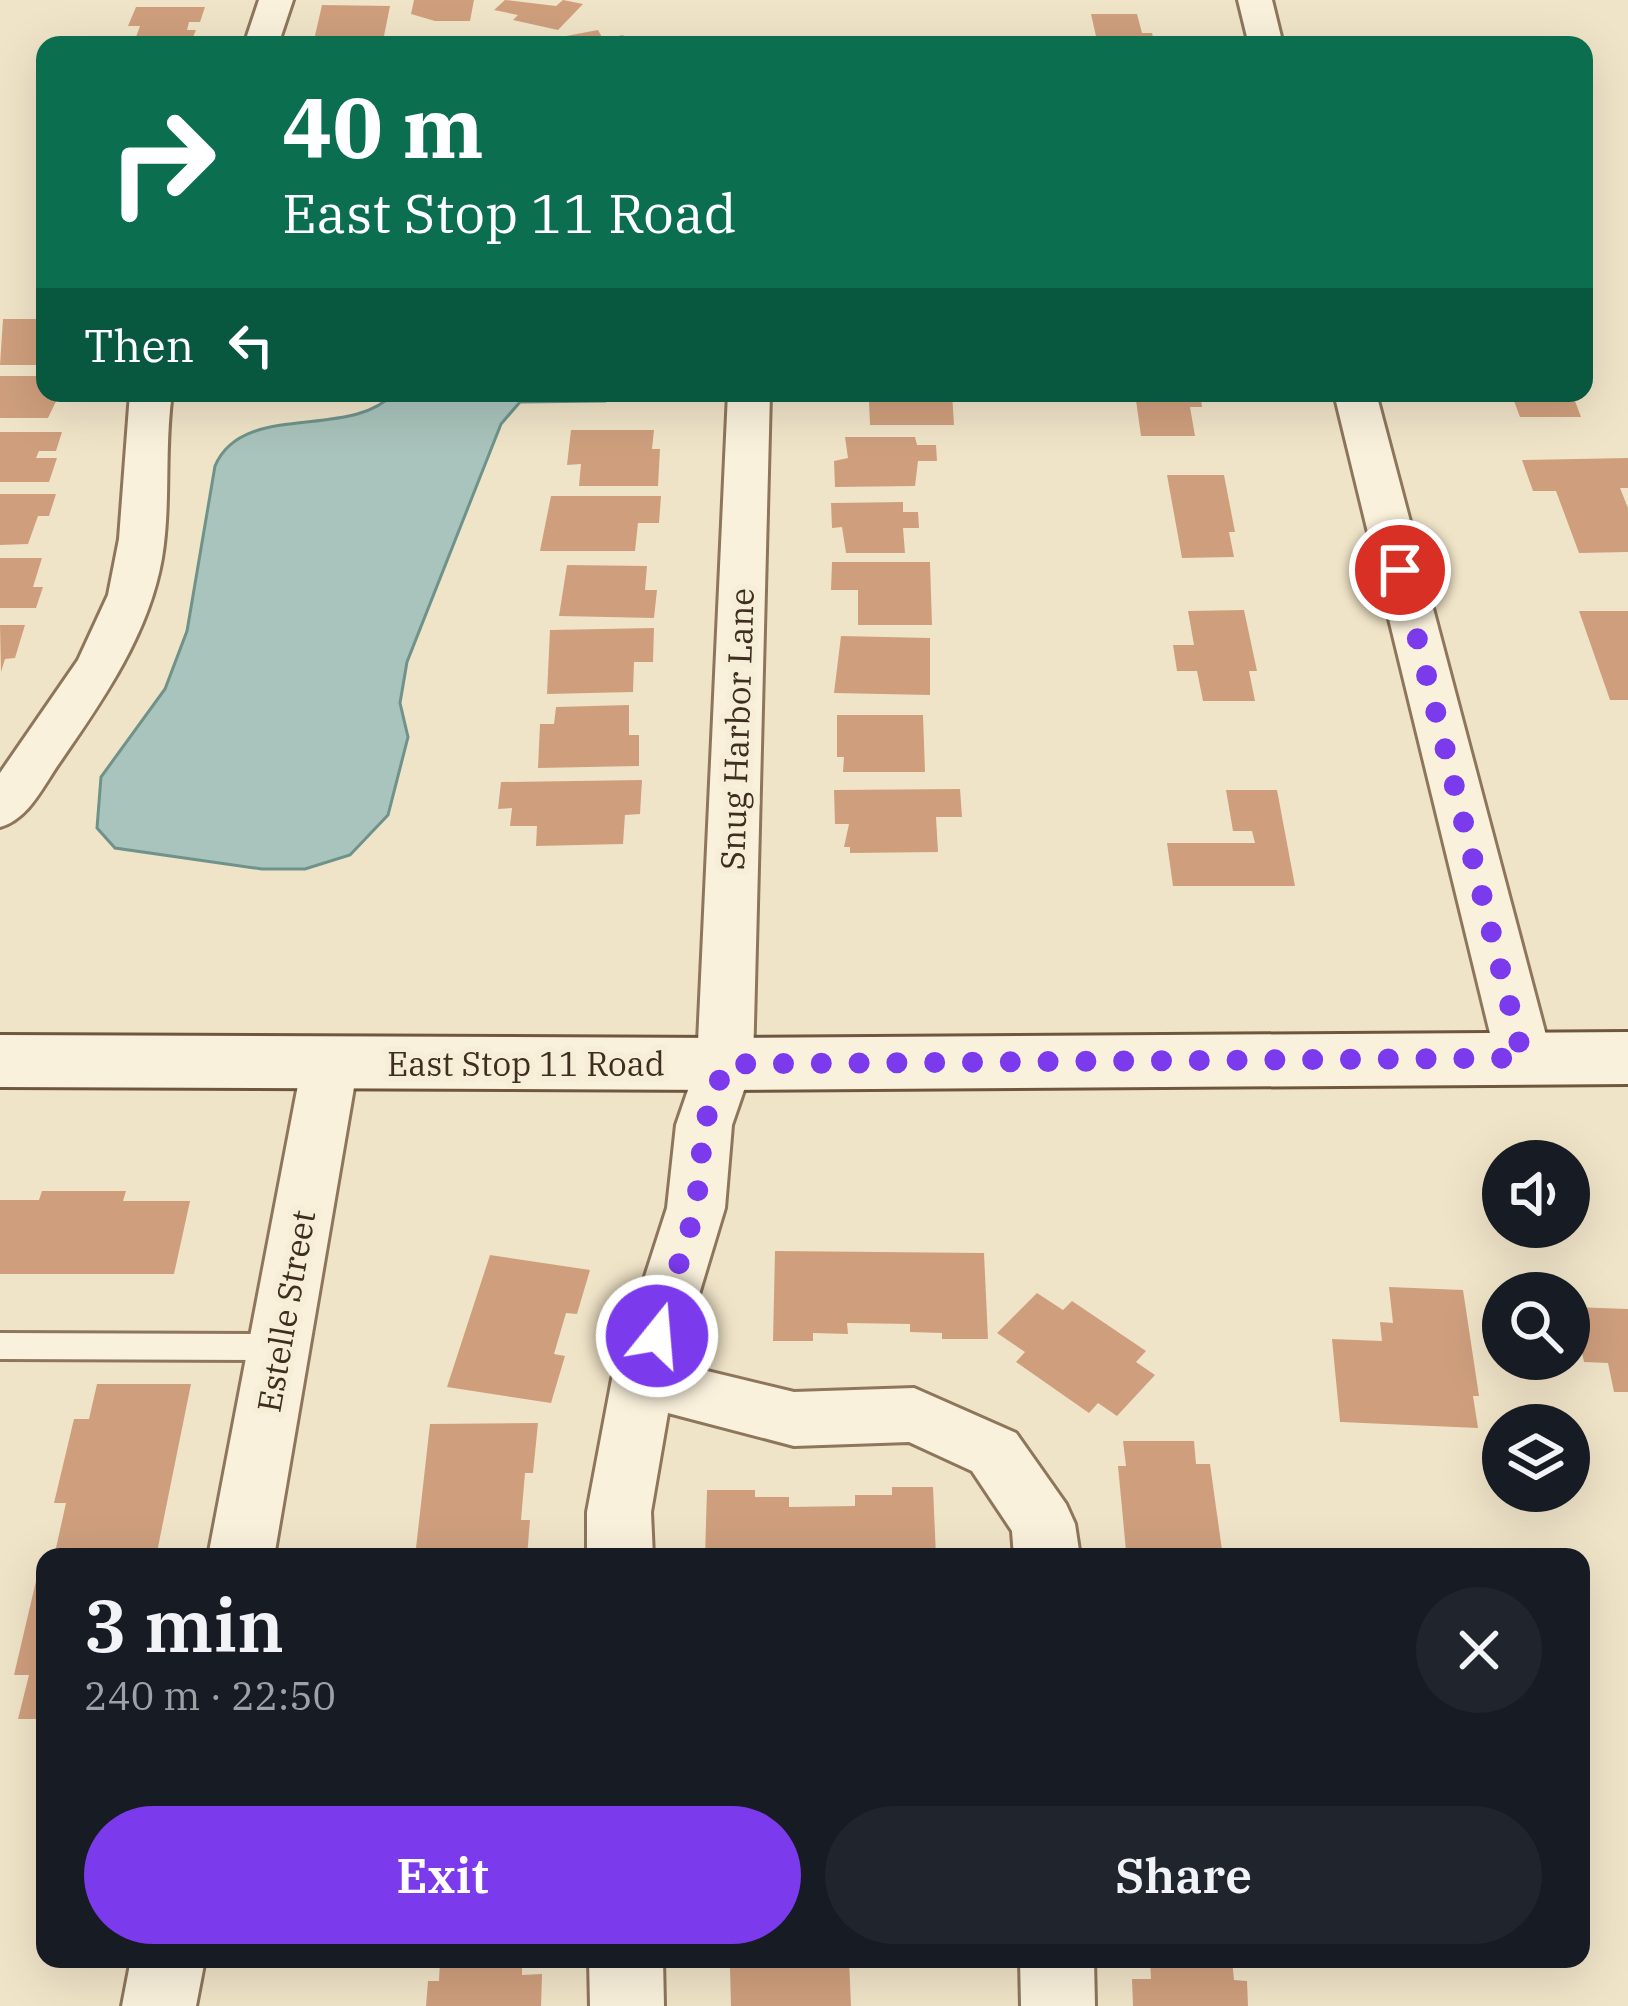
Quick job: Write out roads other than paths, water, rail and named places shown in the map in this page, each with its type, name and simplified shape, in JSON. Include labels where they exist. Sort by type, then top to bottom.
[{"type":"main road","name":"East Stop 11 Road","points":[[0,1061],[725,1064],[1628,1058]]},
{"type":"street","points":[[264,36],[275,0]]},
{"type":"street","points":[[1255,0],[1264,36]]},
{"type":"street","points":[[0,810],[101,660],[126,605],[141,541],[150,402]]},
{"type":"street","name":"Snug Harbor Lane","points":[[620,1548],[619,1512],[644,1379],[696,1208],[704,1125],[725,1064],[749,402]]},
{"type":"street","points":[[1356,402],[1523,1058]]},
{"type":"street","name":"Estelle Street","points":[[243,1548],[330,1064]]},
{"type":"street","points":[[644,1379],[722,1404],[794,1419],[914,1415],[994,1452],[1043,1524],[1046,1548]]},
{"type":"street","points":[[159,2006],[166,1968]]},
{"type":"street","points":[[626,1968],[627,2006]]},
{"type":"street","points":[[1058,1968],[1058,2006]]},
{"type":"lane","points":[[0,1346],[279,1347]]},
{"type":"water","points":[[382,402],[520,402],[501,424],[407,662],[400,703],[408,737],[388,815],[350,855],[305,869],[262,869],[115,848],[97,828],[101,777],[165,689],[187,631],[215,466],[229,446],[249,434]]}]
